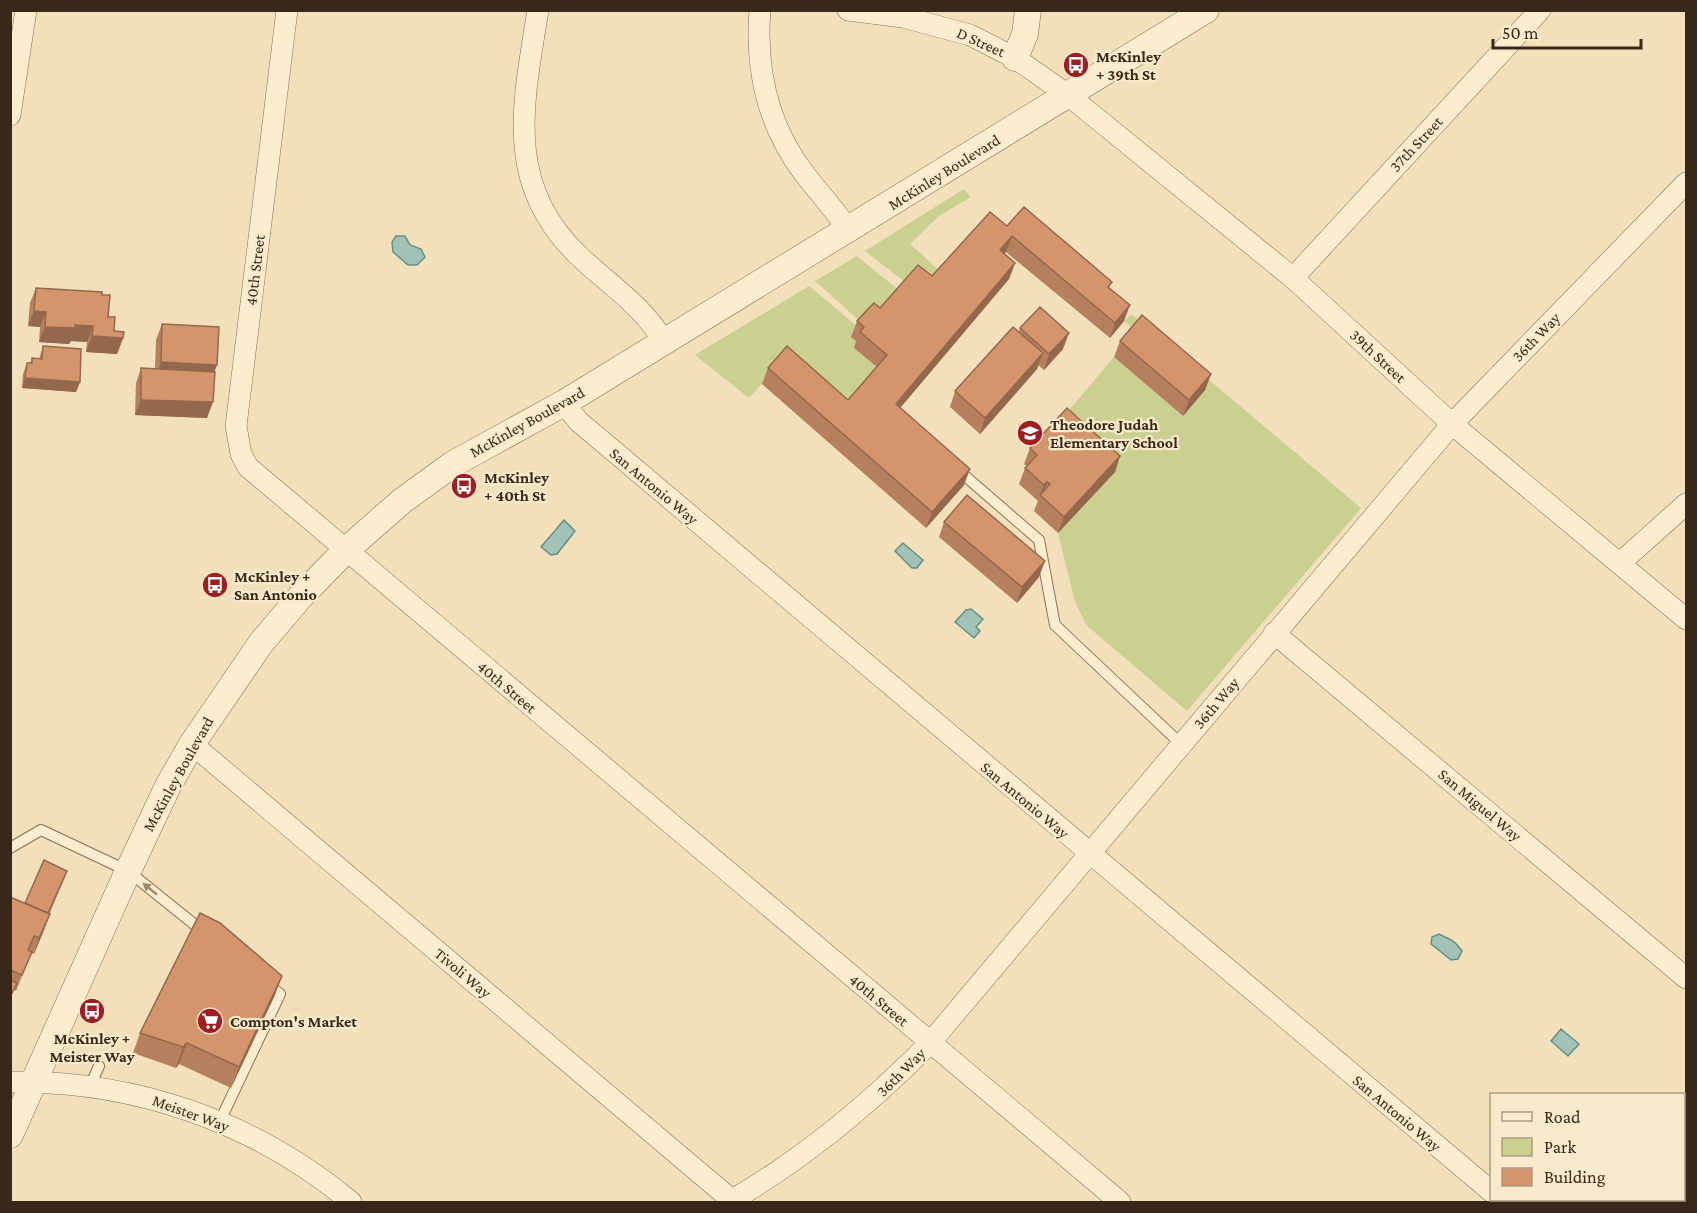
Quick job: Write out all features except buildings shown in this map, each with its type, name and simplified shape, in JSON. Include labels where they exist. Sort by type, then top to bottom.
[{"type":"street","points":[[10,116],[26,10]]},
{"type":"street","name":"40th Street","points":[[287,10],[236,426],[241,454],[258,477],[1120,1203]]},
{"type":"street","points":[[538,10],[522,118],[527,154],[541,209],[561,238],[648,316],[664,342]]},
{"type":"street","points":[[760,10],[758,40],[760,69],[766,99],[776,127],[790,153],[807,177],[834,207],[849,231]]},
{"type":"street","name":"D Street","points":[[848,10],[903,17],[937,24],[970,35],[1015,58],[1068,94]]},
{"type":"street","points":[[1015,58],[1025,34],[1028,10]]},
{"type":"street","name":"McKinley Boulevard","points":[[10,1135],[128,871],[168,786],[192,744],[261,643],[301,596],[345,551],[402,501],[453,464],[564,403],[849,231],[1206,10]]},
{"type":"street","name":"37th Street","points":[[1293,278],[1540,10]]},
{"type":"street","name":"39th Street","points":[[1068,94],[1293,278],[1452,424],[1686,619]]},
{"type":"street","name":"36th Way","points":[[732,1202],[823,1141],[877,1096],[930,1043],[1452,424],[1686,183]]},
{"type":"street","name":"San Antonio Way","points":[[564,403],[578,421],[1490,1191]]},
{"type":"street","points":[[1620,563],[1686,504]]},
{"type":"street","name":"San Miguel Way","points":[[1274,633],[1686,978]]},
{"type":"street","name":"Tivoli Way","points":[[192,744],[732,1202]]},
{"type":"street","name":"Meister Way","points":[[10,1082],[36,1081],[90,1086],[152,1098],[220,1121],[297,1162],[342,1200]]},
{"type":"lane","points":[[950,463],[1039,540],[1055,625],[1182,744]]},
{"type":"lane","points":[[10,848],[41,830],[128,871],[217,943]]},
{"type":"lane","points":[[220,1121],[280,994],[253,972]]},
{"type":"lane","points":[[90,1086],[99,1066]]},
{"type":"green space","points":[[964,189],[971,197],[939,216],[910,244],[943,274],[909,285],[865,251]]},
{"type":"green space","points":[[857,256],[902,293],[863,324],[815,281]]},
{"type":"green space","points":[[809,286],[859,328],[858,343],[881,371],[842,416],[781,363],[749,398],[695,355]]},
{"type":"green space","points":[[1131,314],[1361,508],[1187,711],[1086,625],[1075,601],[1058,533],[1114,472],[1059,422],[1114,357],[1183,416],[1205,390],[1124,321]]},
{"type":"water","points":[[396,236],[405,236],[410,245],[421,249],[425,257],[417,265],[408,265],[393,252],[392,242]]},
{"type":"water","points":[[564,520],[575,531],[557,554],[551,555],[541,547]]},
{"type":"water","points":[[903,543],[923,560],[917,568],[912,568],[895,551]]},
{"type":"water","points":[[971,609],[983,619],[976,627],[980,631],[974,638],[955,622],[966,610]]},
{"type":"water","points":[[1439,934],[1459,947],[1462,951],[1458,959],[1451,960],[1431,944],[1432,937]]},
{"type":"water","points":[[1561,1029],[1579,1044],[1568,1056],[1551,1041]]},
{"type":"place","name":"McKinley + 39th St","points":[[1076,65]]},
{"type":"place","name":"Theodore Judah Elementary School","points":[[1030,433]]},
{"type":"place","name":"McKinley + 40th St","points":[[464,486]]},
{"type":"place","name":"McKinley + San Antonio","points":[[215,585]]},
{"type":"place","name":"McKinley + Meister Way","points":[[92,1011]]},
{"type":"place","name":"Compton's Market","points":[[210,1021]]}]
